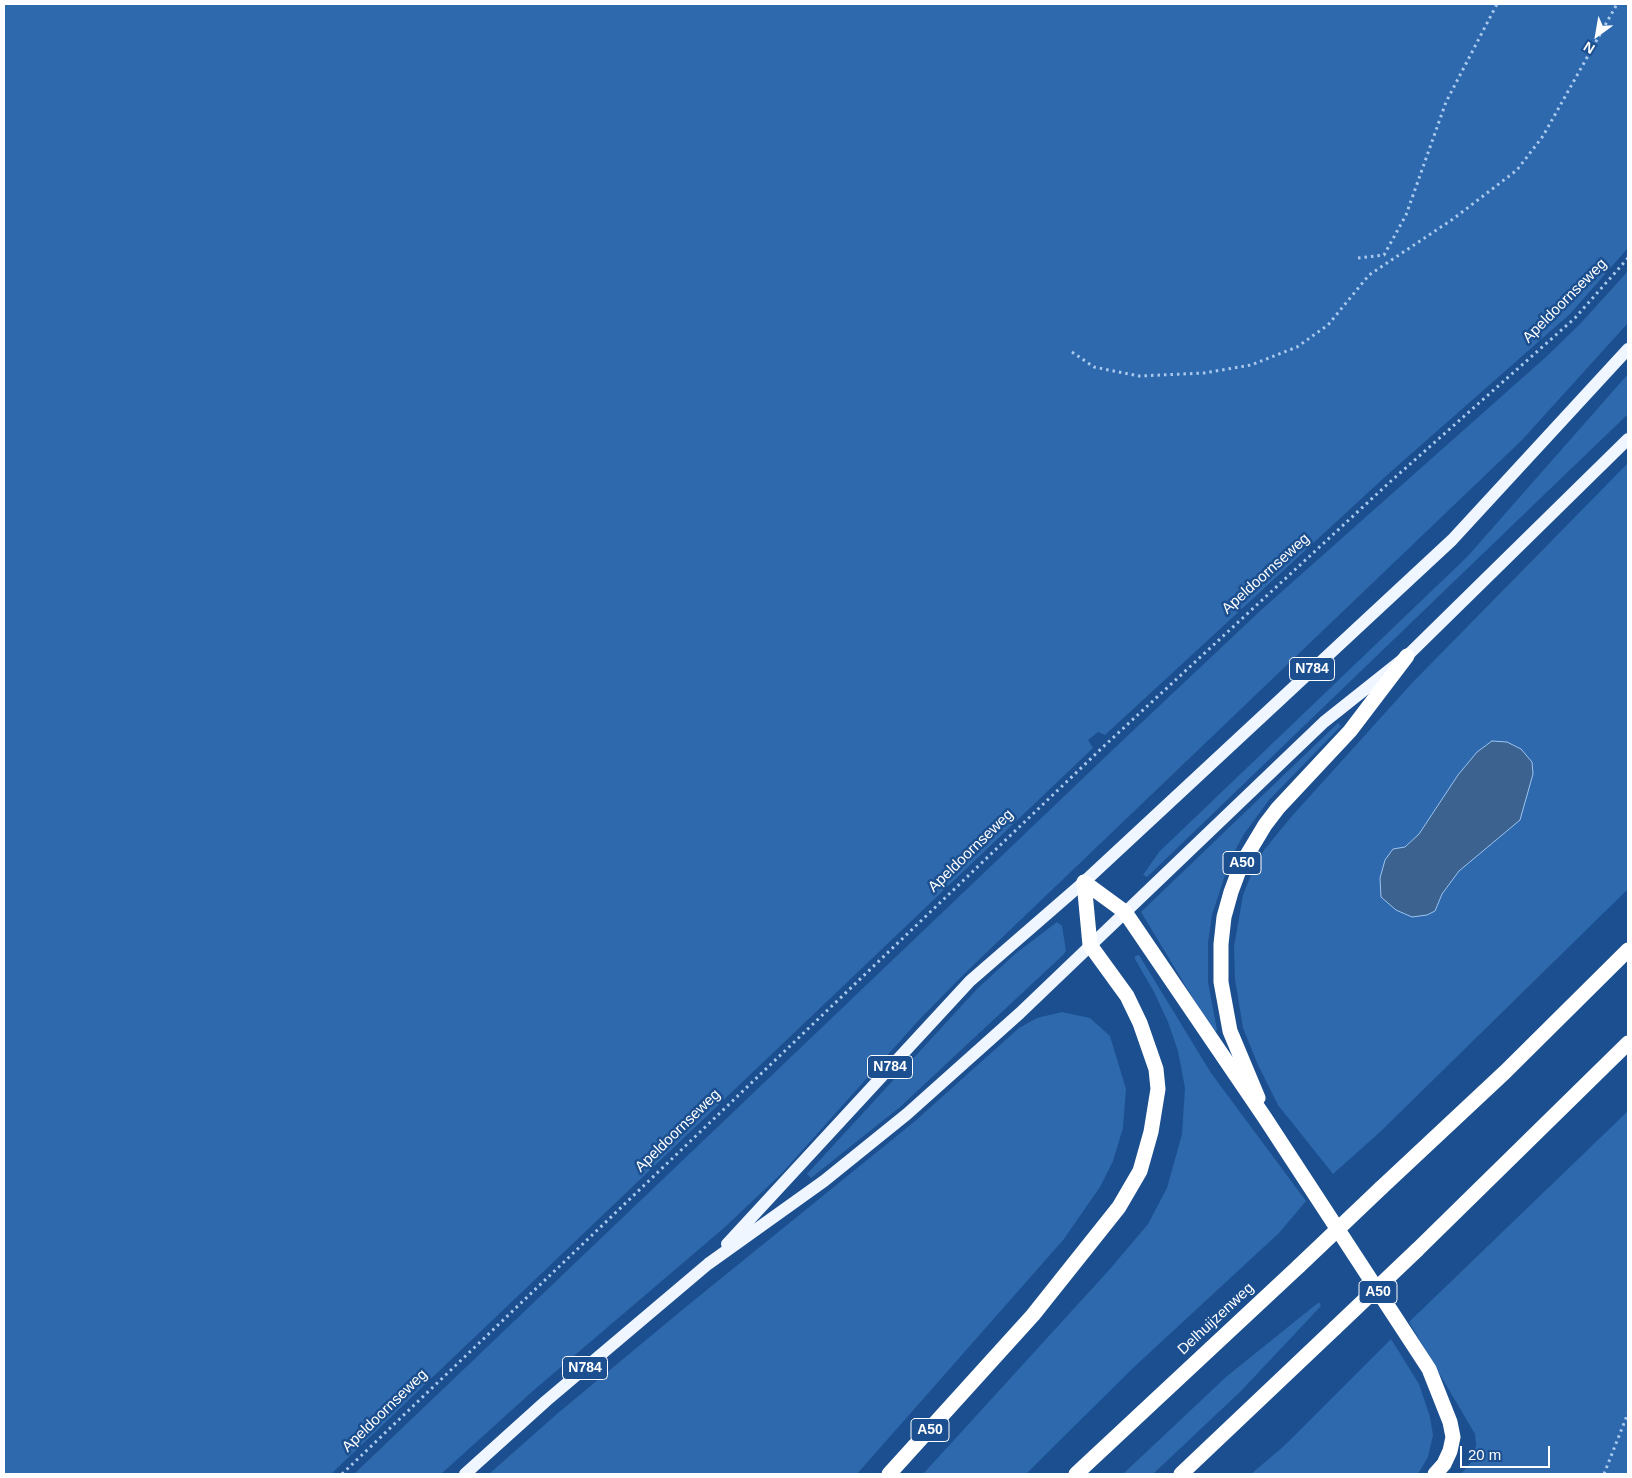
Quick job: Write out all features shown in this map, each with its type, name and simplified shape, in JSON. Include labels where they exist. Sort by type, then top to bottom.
[{"type":"highway","name":"A50","points":[[1265,1118],[1230,1031],[1221,982],[1221,944],[1224,917],[1231,892],[1241,865],[1265,825],[1278,808],[1350,731],[1407,656]]},
{"type":"highway","points":[[1084,882],[1125,912]]},
{"type":"highway","points":[[1084,882],[1090,945]]},
{"type":"highway","name":"A50","points":[[1125,912],[1265,1118],[1429,1370],[1450,1422],[1453,1437],[1447,1458],[1435,1474]]},
{"type":"highway","name":"A50","points":[[889,1474],[1033,1316],[1120,1207],[1140,1170],[1151,1132],[1158,1089],[1156,1069],[1149,1044],[1127,996],[1090,945]]},
{"type":"highway","name":"Delhuijzenweg","points":[[1076,1474],[1505,1072],[1628,950]]},
{"type":"highway","name":"A50","points":[[1181,1474],[1417,1250],[1628,1042]]},
{"type":"main road","name":"N784","points":[[708,1264],[970,981],[1084,882],[1452,540],[1628,350]]},
{"type":"main road","name":"N784","points":[[465,1474],[546,1401],[708,1264],[824,1181],[907,1114],[1020,1013],[1324,722],[1407,656],[1628,439]]},
{"type":"path","points":[[1358,258],[1384,255],[1401,223],[1446,102],[1497,4]]},
{"type":"path","points":[[1072,352],[1094,367],[1139,376],[1204,373],[1251,365],[1297,347],[1328,325],[1369,275],[1453,219],[1517,170],[1542,136],[1617,4]]},
{"type":"path","name":"Apeldoornseweg","points":[[342,1474],[1110,740],[1370,501],[1575,318],[1628,258]]},
{"type":"path","points":[[1604,1474],[1628,1413]]},
{"type":"shaded area","points":[[4,4],[1628,4],[1628,248],[1570,314],[1386,476],[1105,735],[1098,732],[1088,740],[1093,748],[331,1474],[4,1474]]},
{"type":"shaded area","points":[[1628,271],[1628,323],[1522,440],[963,975],[918,1021],[782,1173],[725,1227],[534,1390],[441,1474],[354,1474],[1260,611],[1547,356],[1580,324]]},
{"type":"shaded area","points":[[1628,374],[1628,414],[1147,877],[1143,875],[1159,852],[1467,557]]},
{"type":"shaded area","points":[[1628,463],[1628,889],[1380,1132],[1333,1174],[1278,1105],[1258,1065],[1243,1028],[1235,979],[1234,947],[1243,895],[1253,870],[1264,850],[1292,816],[1412,683]],"holes":[[[1477,752],[1520,820],[1459,871],[1442,894],[1435,911],[1427,915],[1393,850],[1405,847],[1419,834],[1458,775]]]},
{"type":"shaded area","points":[[1338,723],[1341,726],[1269,800],[1244,834],[1230,860],[1212,915],[1208,943],[1208,982],[1217,1030],[1214,1033],[1141,912]]},
{"type":"shaded area","points":[[1492,741],[1507,742],[1521,749],[1532,762],[1533,774],[1520,820],[1459,871],[1442,894],[1435,911],[1427,915],[1412,917],[1396,910],[1381,897],[1380,878],[1385,860],[1393,849],[1405,847],[1419,834],[1458,775],[1477,752]]},
{"type":"shaded area","points":[[1057,922],[1062,926],[1066,951],[1063,955],[900,1107],[811,1178],[807,1174],[977,989],[1015,954]]},
{"type":"shaded area","points":[[1139,955],[1211,1073],[1306,1201],[1279,1233],[1133,1368],[1026,1474],[923,1474],[1110,1269],[1148,1224],[1167,1188],[1182,1134],[1185,1088],[1178,1051],[1168,1022],[1154,992],[1135,959],[1135,956]]},
{"type":"shaded area","points":[[1062,1012],[1090,1018],[1110,1036],[1126,1089],[1123,1128],[1113,1161],[1100,1187],[1064,1239],[857,1474],[489,1474],[558,1413],[687,1306],[914,1122],[1019,1028],[1037,1018]]},
{"type":"shaded area","points":[[1628,1111],[1628,1474],[1461,1474],[1473,1460],[1476,1445],[1475,1434],[1409,1322]]},
{"type":"shaded area","points":[[1319,1302],[1321,1306],[1241,1391],[1153,1474],[1123,1474],[1226,1377]]},
{"type":"shaded area","points":[[1391,1339],[1419,1384],[1430,1417],[1433,1435],[1428,1457],[1418,1474],[1251,1474],[1284,1446]]}]
